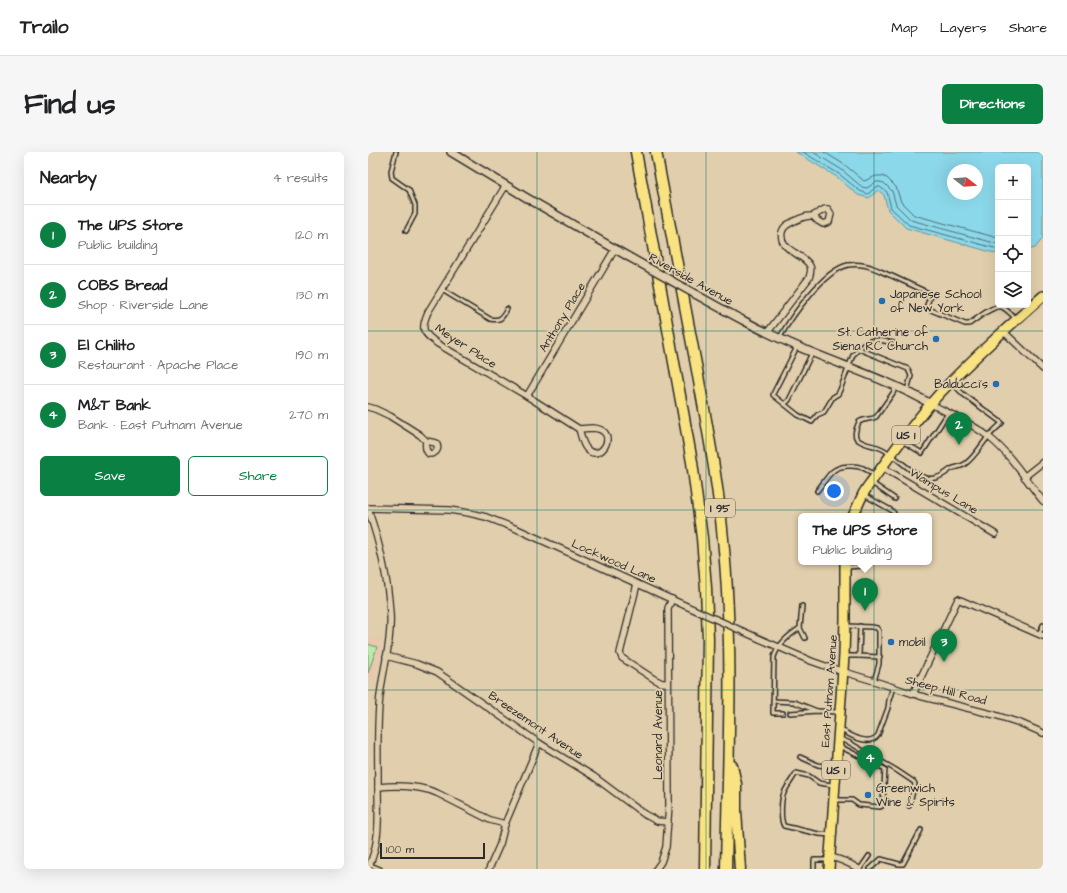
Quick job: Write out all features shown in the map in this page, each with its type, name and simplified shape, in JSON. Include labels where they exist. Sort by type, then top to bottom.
[{"type":"highway","name":"I 95","points":[[636,152],[692,462],[702,544],[706,588],[708,639],[705,869]]},
{"type":"highway","name":"I 95","points":[[656,152],[708,430],[726,564],[729,615],[726,869]]},
{"type":"highway","points":[[728,749],[736,784],[736,811],[740,869]]},
{"type":"main road","name":"US 1","points":[[854,513],[863,494],[882,466],[931,404],[951,382],[1003,331],[1043,296]]},
{"type":"main road","name":"East Putnam Avenue","points":[[830,862],[844,655],[845,565]]},
{"type":"street","name":"Riverside Avenue","points":[[452,152],[615,249],[744,322],[797,347],[896,386],[931,404]]},
{"type":"street","name":"Meyer Place","points":[[506,185],[428,312],[423,328],[427,336],[438,344],[527,396],[579,429]]},
{"type":"street","points":[[767,333],[809,278],[811,270],[810,265],[804,259],[786,247],[783,242],[783,229],[806,216],[813,216]]},
{"type":"street","name":"Anthony Place","points":[[527,396],[615,249]]},
{"type":"street","points":[[1003,331],[1043,369]]},
{"type":"street","points":[[931,404],[988,436],[1005,453],[1043,501]]},
{"type":"street","points":[[368,407],[390,416],[420,435],[426,441]]},
{"type":"street","points":[[592,428],[603,431],[607,438],[606,446],[600,451],[592,452],[584,445],[579,429],[592,428]]},
{"type":"street","points":[[1024,477],[1043,462]]},
{"type":"street","name":"Wampus Lane","points":[[882,466],[995,534]]},
{"type":"street","points":[[368,508],[378,543],[390,610],[390,634],[382,678],[378,715],[378,837],[374,854],[369,866]]},
{"type":"street","name":"Lockwood Lane","points":[[368,508],[449,510],[474,514],[500,522],[760,639],[842,672]]},
{"type":"street","points":[[636,584],[620,653],[622,658],[654,679],[662,683],[668,683]]},
{"type":"street","points":[[912,694],[958,599],[1041,635]]},
{"type":"street","name":"Leonard Avenue","points":[[656,869],[661,862],[666,846],[668,822],[668,608],[672,600]]},
{"type":"street","name":"Breezemont Avenue","points":[[386,656],[418,664],[437,672],[539,743],[593,776],[644,814],[657,821],[668,822]]},
{"type":"street","name":"Sheep Hill Road","points":[[842,672],[912,694],[995,715],[1020,723],[1043,733]]},
{"type":"street","points":[[489,869],[500,844],[505,824],[539,743]]},
{"type":"street","points":[[378,786],[406,786],[428,789],[437,792],[490,820],[505,824]]},
{"type":"street","points":[[830,862],[840,859],[859,869]]},
{"type":"lane","points":[[396,152],[391,171],[392,178],[409,190],[415,205],[415,214],[406,231]]},
{"type":"lane","points":[[779,339],[791,320],[816,287],[836,271],[849,265],[872,267],[931,294],[927,305],[928,308],[965,324],[969,324],[992,308],[998,307],[1007,310],[1017,319]]},
{"type":"lane","points":[[442,290],[490,319],[496,320],[501,318],[507,310]]},
{"type":"lane","points":[[797,347],[774,392],[774,396],[798,415],[812,422],[818,415],[824,412],[832,397],[838,394],[853,355],[859,349],[868,341],[874,340],[893,343]]},
{"type":"lane","points":[[859,349],[908,369],[911,376],[907,391]]},
{"type":"lane","points":[[785,404],[789,400],[812,353]]},
{"type":"lane","points":[[896,386],[893,393],[876,417],[861,420],[855,431],[856,435],[858,439],[881,448],[900,463],[925,478],[937,478],[952,468],[965,464],[976,453],[988,436],[1002,423],[963,394],[951,382]]},
{"type":"lane","points":[[902,441],[922,453],[948,413]]},
{"type":"lane","points":[[817,491],[833,470],[849,466],[863,468],[896,499]]},
{"type":"lane","points":[[863,494],[894,513]]},
{"type":"lane","points":[[854,565],[862,566]]},
{"type":"lane","points":[[802,606],[800,628],[805,638]]},
{"type":"lane","points":[[1041,635],[1043,625]]},
{"type":"lane","points":[[845,626],[877,628],[880,637],[880,657],[874,681]]},
{"type":"lane","points":[[859,656],[860,626]]},
{"type":"lane","points":[[783,713],[773,713],[775,652],[789,636],[800,628]]},
{"type":"lane","points":[[844,655],[880,657]]},
{"type":"lane","points":[[838,737],[870,740],[876,738],[888,708],[893,687]]},
{"type":"lane","points":[[773,701],[794,702],[817,711]]},
{"type":"lane","points":[[790,713],[817,711],[840,712]]},
{"type":"lane","points":[[834,800],[852,800],[859,804],[880,807],[883,803],[884,769],[838,737]]},
{"type":"lane","points":[[838,737],[914,782],[915,784],[909,806]]},
{"type":"lane","points":[[800,757],[818,765],[836,767]]},
{"type":"lane","points":[[831,835],[819,834],[784,826],[782,823],[782,796],[796,773],[809,776],[819,783],[835,785]]},
{"type":"lane","points":[[870,869],[881,859],[903,864],[921,830]]},
{"type":"lane","points":[[859,869],[869,856]]},
{"type":"lane","points":[[814,869],[814,860],[830,862]]},
{"type":"lane","points":[[369,866],[380,869]]},
{"type":"shaded area","points":[[368,636],[382,641],[374,684],[368,682]]},
{"type":"green space","points":[[368,644],[377,647],[368,673]]},
{"type":"water","points":[[796,152],[1043,152],[1043,238],[1035,248],[1031,249],[1031,164],[995,164],[995,253],[906,228],[888,210],[884,195],[878,190],[869,198],[858,195],[837,177]]},
{"type":"place","name":"Japanese School of New York","points":[[882,301]]},
{"type":"place","name":"St. Catherine of Siena RC Church","points":[[936,339]]},
{"type":"place","name":"Balducci's","points":[[996,384]]},
{"type":"place","name":"COBS Bread","points":[[959,445]]},
{"type":"place","name":"The UPS Store","points":[[865,611]]},
{"type":"place","name":"mobil","points":[[891,642]]},
{"type":"place","name":"El Chilito","points":[[944,662]]},
{"type":"place","name":"M&T Bank","points":[[870,778]]},
{"type":"place","name":"Greenwich Wine & Spirits","points":[[868,795]]}]
